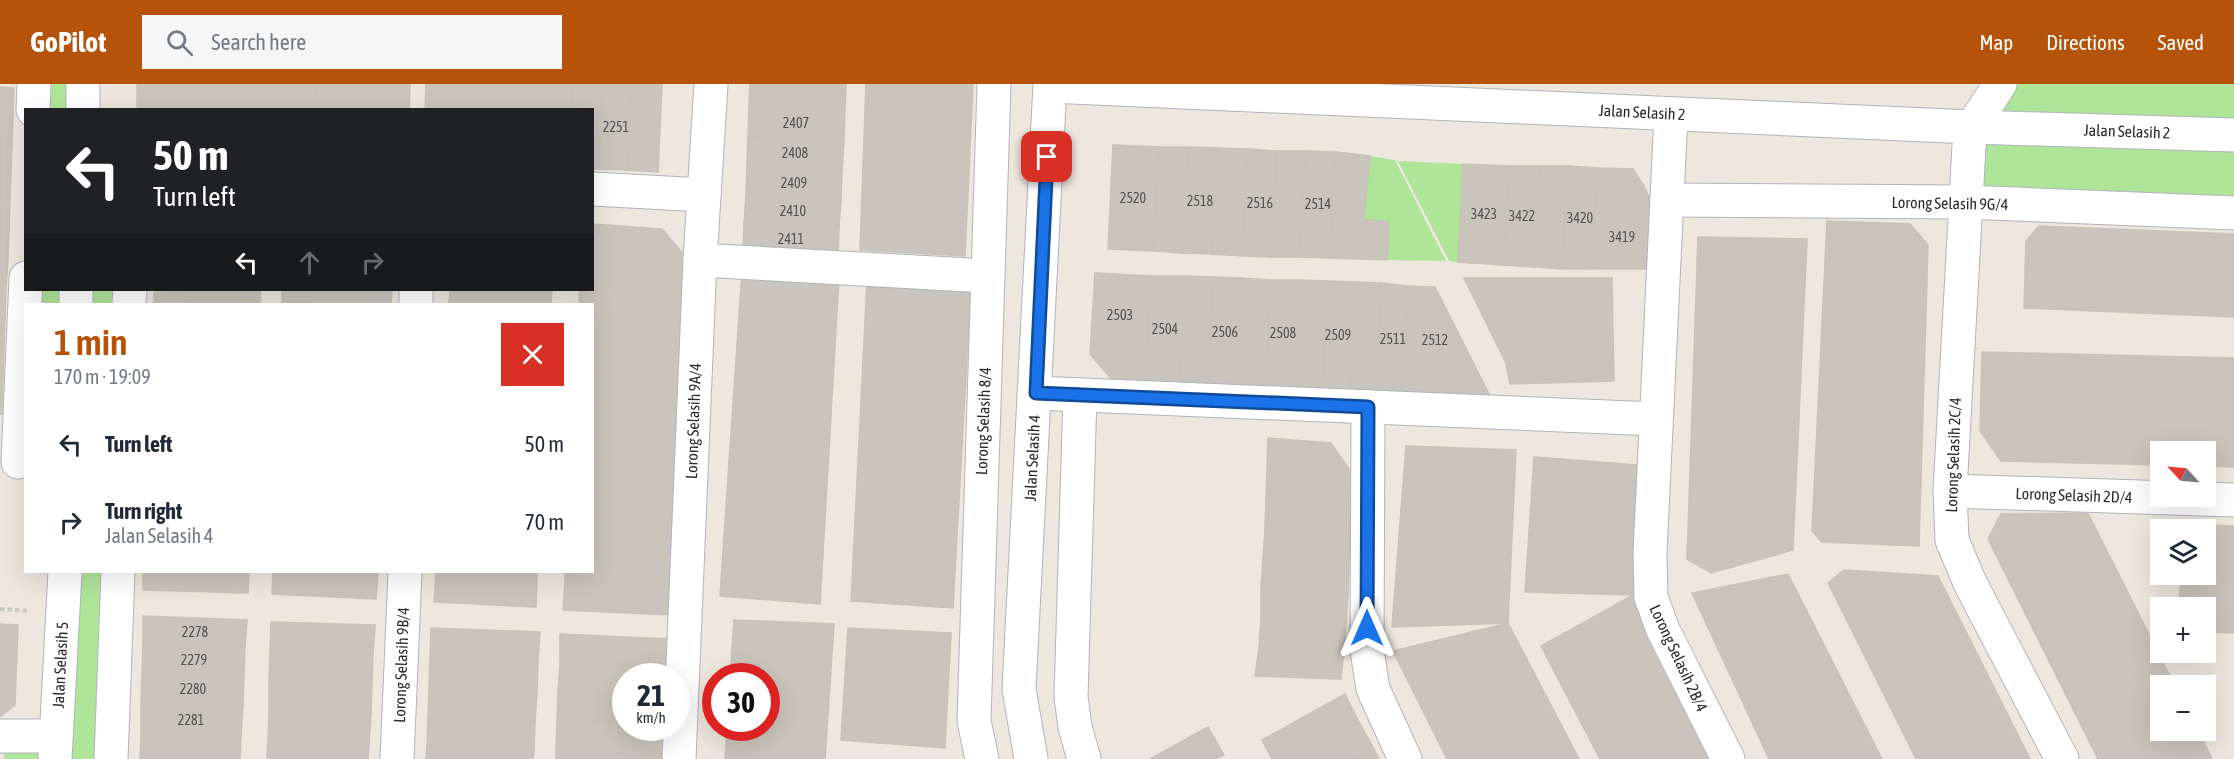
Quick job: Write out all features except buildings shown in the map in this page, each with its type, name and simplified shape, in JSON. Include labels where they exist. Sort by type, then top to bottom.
[{"type":"street","points":[[33,108],[34,84]]},
{"type":"street","points":[[82,108],[84,84]]},
{"type":"street","name":"Lorong Selasih 9A/4","points":[[679,759],[700,260],[711,84]]},
{"type":"street","name":"Lorong Selasih 8/4","points":[[982,758],[974,722],[994,84]]},
{"type":"street","points":[[1972,127],[2000,84]]},
{"type":"street","name":"Jalan Selasih 2","points":[[1050,85],[1972,127],[2234,135]]},
{"type":"street","name":"Jalan Selasih 4","points":[[1030,759],[1019,689],[1036,393],[1050,85]]},
{"type":"street","name":"Lorong Selasih 2B/4","points":[[1671,114],[1650,553],[1651,597],[1663,630],[1728,759]]},
{"type":"street","name":"Lorong Selasih 2C/4","points":[[1972,127],[1965,202],[1950,491],[1952,540],[1970,583],[2062,759]]},
{"type":"street","points":[[594,189],[704,195]]},
{"type":"street","name":"Lorong Selasih 9G/4","points":[[1667,200],[1965,202],[2234,213]]},
{"type":"street","points":[[700,260],[987,276]]},
{"type":"street","points":[[14,462],[24,309]]},
{"type":"street","points":[[1036,393],[1656,419]]},
{"type":"street","points":[[1080,395],[1071,697],[1075,727],[1084,759]]},
{"type":"street","points":[[1368,407],[1367,650],[1373,689],[1405,759]]},
{"type":"street","name":"Lorong Selasih 2D/4","points":[[1950,491],[2234,500]]},
{"type":"street","name":"Jalan Selasih 5","points":[[56,747],[65,573]]},
{"type":"street","points":[[111,759],[118,573]]},
{"type":"street","name":"Lorong Selasih 9B/4","points":[[397,759],[405,573]]},
{"type":"street","points":[[3,743],[56,747]]},
{"type":"green space","points":[[34,84],[83,84],[83,108],[33,108]]},
{"type":"green space","points":[[2000,84],[2234,84],[2234,213],[1965,202]]},
{"type":"green space","points":[[1370,156],[1395,160],[1446,261],[1387,260],[1389,222],[1364,219]]},
{"type":"green space","points":[[1398,161],[1463,164],[1458,262],[1449,261]]},
{"type":"green space","points":[[26,291],[130,291],[129,303],[26,303]]},
{"type":"green space","points":[[65,573],[118,573],[111,759],[4,759],[5,736],[56,735]]},
{"type":"route","points":[[1047,157],[1036,393],[1368,407],[1367,628]]}]
